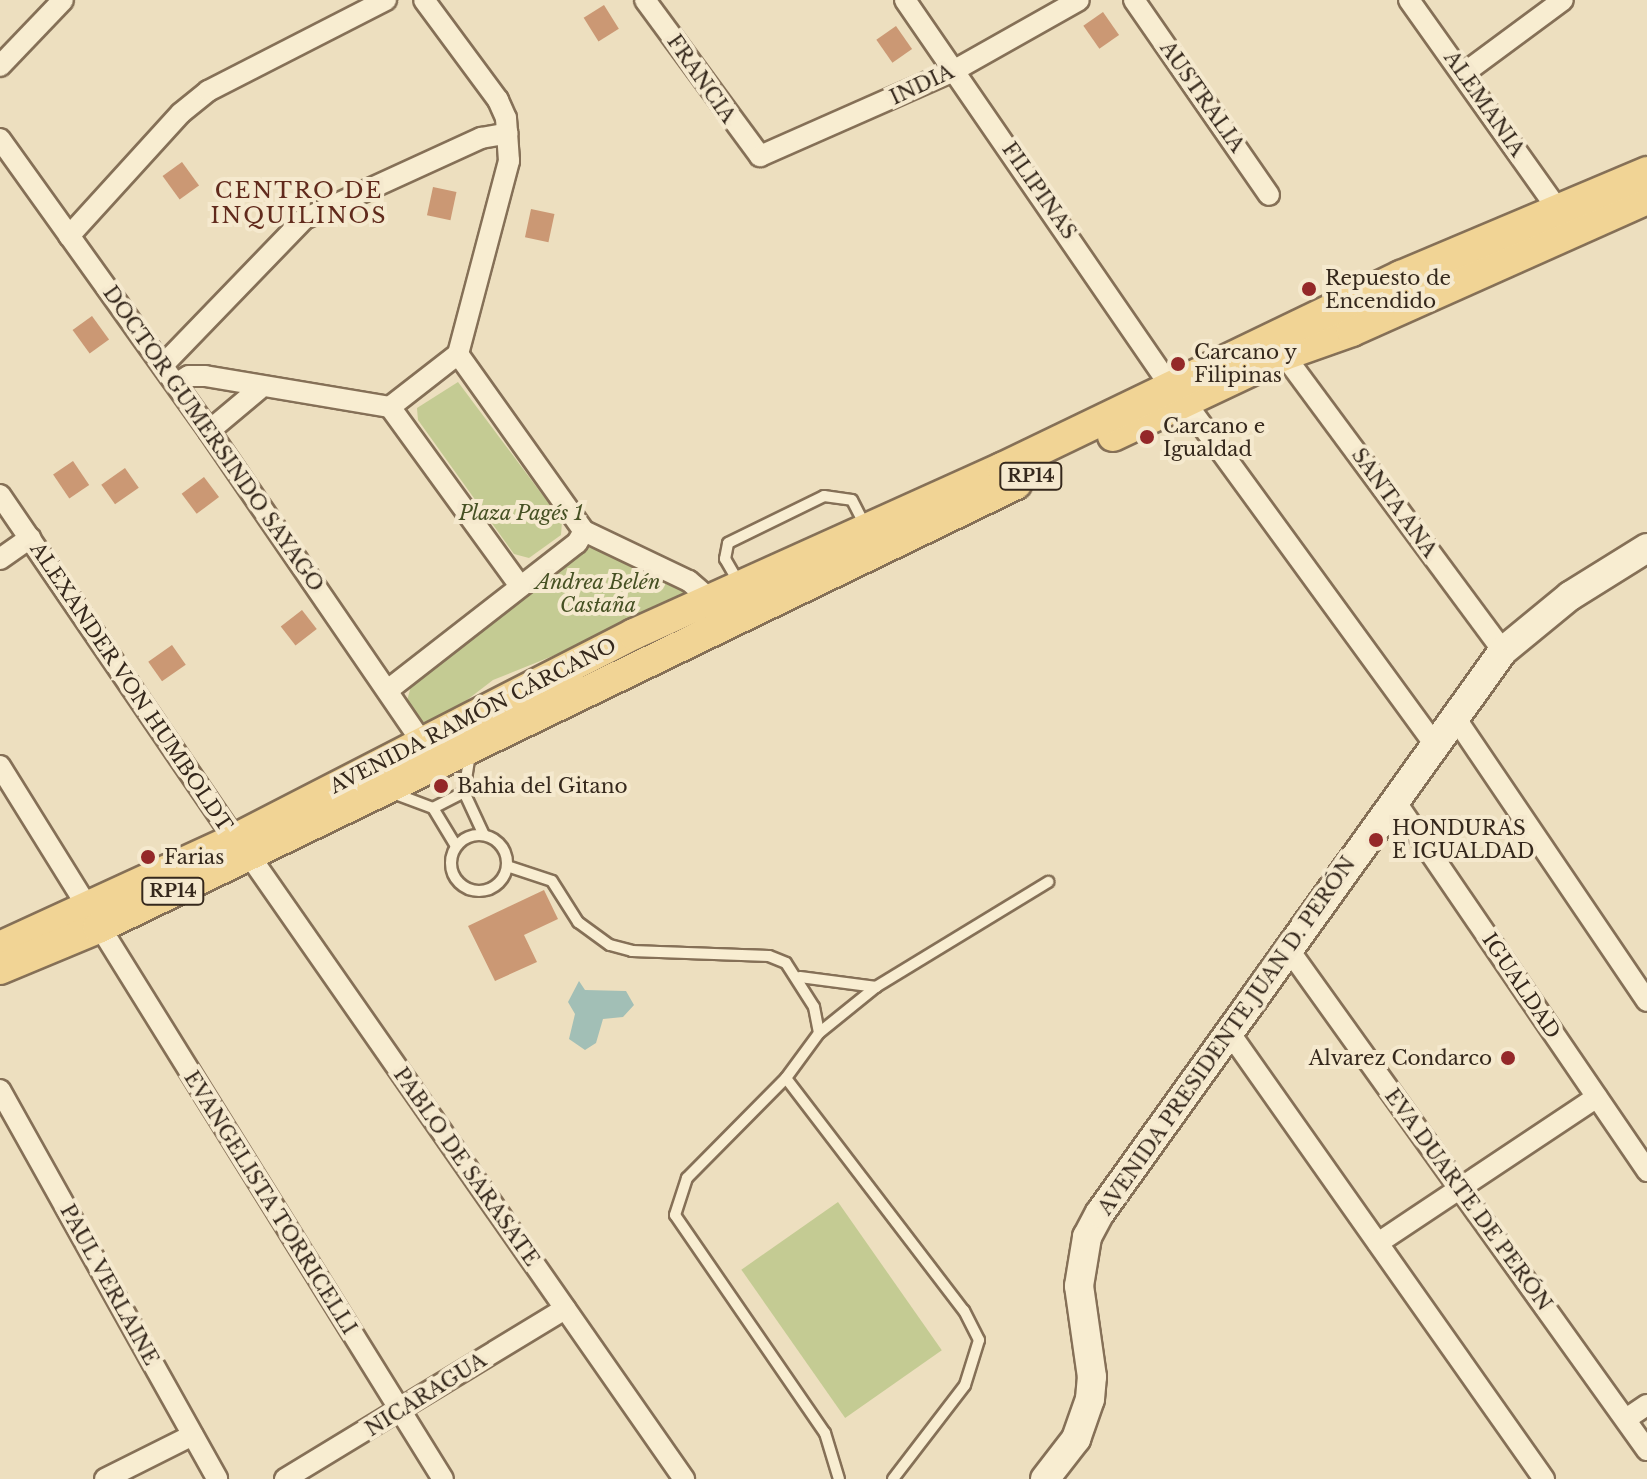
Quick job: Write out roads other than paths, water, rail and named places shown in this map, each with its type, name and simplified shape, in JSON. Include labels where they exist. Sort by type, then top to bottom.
[{"type":"main road","name":"RP14","points":[[872,540],[1557,208],[1647,172]]},
{"type":"main road","name":"RP14","points":[[1178,393],[1352,331],[1647,199]]},
{"type":"main road","name":"AVENIDA RAMÓN CÁRCANO","points":[[242,847],[422,742],[727,602],[872,540]]},
{"type":"main road","name":"AVENIDA RAMÓN CÁRCANO","points":[[0,969],[92,919],[242,847],[379,791],[572,696],[727,602],[872,540]]},
{"type":"main road","name":"AVENIDA PRESIDENTE JUAN D. PERÓN","points":[[1045,1479],[1076,1439],[1090,1399],[1092,1377],[1079,1286],[1087,1237],[1229,1032],[1503,651],[1570,596],[1647,548]]},
{"type":"main road","name":"AVENIDA RAMÓN CÁRCANO","points":[[0,947],[92,919]]},
{"type":"street","points":[[0,66],[63,0]]},
{"type":"street","points":[[69,236],[181,113],[208,91],[386,0]]},
{"type":"street","name":"FRANCIA","points":[[645,0],[760,156]]},
{"type":"street","name":"FILIPINAS","points":[[905,0],[1178,393]]},
{"type":"street","name":"INDIA","points":[[760,156],[955,70],[1079,0]]},
{"type":"street","name":"AUSTRALIA","points":[[1134,0],[1269,195]]},
{"type":"street","name":"ALEMANIA","points":[[1409,0],[1557,208]]},
{"type":"street","points":[[1463,74],[1563,0]]},
{"type":"street","points":[[176,384],[189,376],[205,376],[259,389],[390,407],[458,354],[509,161],[508,133],[498,100],[427,1]]},
{"type":"street","points":[[163,365],[304,219],[481,138],[508,133]]},
{"type":"street","name":"DOCTOR GUMERSINDO SAYAGO","points":[[0,139],[163,365],[422,742]]},
{"type":"street","points":[[458,354],[584,531],[727,602]]},
{"type":"street","name":"SANTA ANA","points":[[1284,355],[1503,651]]},
{"type":"street","points":[[209,431],[259,389]]},
{"type":"street","points":[[1178,393],[1434,744]]},
{"type":"street","points":[[390,407],[520,586]]},
{"type":"street","name":"ALEXANDER VON HUMBOLDT","points":[[0,495],[242,847]]},
{"type":"street","points":[[388,690],[577,543],[584,531]]},
{"type":"street","points":[[0,559],[30,538]]},
{"type":"street","points":[[1454,716],[1647,1001]]},
{"type":"street","name":"EVANGELISTA TORRICELLI","points":[[0,766],[92,919],[443,1479]]},
{"type":"street","name":"IGUALDAD","points":[[1395,801],[1647,1171]]},
{"type":"street","name":"PABLO DE SARASATE","points":[[242,847],[684,1479]]},
{"type":"street","name":"EVA DUARTE DE PERÓN","points":[[1289,950],[1647,1450]]},
{"type":"street","points":[[1229,1032],[1544,1479]]},
{"type":"street","name":"PAUL VERLAINE","points":[[0,1090],[217,1479]]},
{"type":"street","points":[[1378,1243],[1597,1097]]},
{"type":"street","name":"NICARAGUA","points":[[285,1479],[401,1412],[565,1309]]},
{"type":"street","points":[[1626,1419],[1647,1405]]},
{"type":"street","points":[[105,1479],[193,1435]]},
{"type":"lane","points":[[727,602],[725,559],[728,543],[824,496],[852,500],[872,540]]},
{"type":"lane","points":[[472,745],[464,792],[484,835],[504,850],[507,866],[491,888],[464,887],[451,864],[456,846],[468,836],[484,835]]},
{"type":"lane","points":[[379,791],[433,808],[456,846]]},
{"type":"lane","points":[[433,808],[464,792]]},
{"type":"lane","points":[[507,866],[552,881],[578,922],[610,945],[632,951],[769,956],[800,977],[876,987]]},
{"type":"lane","points":[[839,1479],[825,1433],[675,1215],[687,1178],[786,1078],[819,1033],[876,987],[1048,882]]},
{"type":"lane","points":[[800,977],[814,1007],[819,1033]]},
{"type":"lane","points":[[786,1078],[964,1311],[979,1340],[965,1385],[893,1479]]},
{"type":"water","points":[[579,981],[585,990],[626,991],[634,1005],[623,1017],[603,1019],[596,1043],[585,1050],[569,1039],[575,1014],[568,1002]]},
{"type":"place","name":"Repuesto de Encendido","points":[[1309,289]]},
{"type":"place","name":"Carcano y Filipinas","points":[[1178,364]]},
{"type":"place","name":"Carcano e Igualdad","points":[[1147,437]]},
{"type":"place","name":"Bahia del Gitano","points":[[441,786]]},
{"type":"place","name":"HONDURAS E IGUALDAD","points":[[1376,840]]},
{"type":"place","name":"Farias","points":[[148,857]]},
{"type":"place","name":"Alvarez Condarco","points":[[1508,1058]]},
{"type":"district","name":"CENTRO DE INQUILINOS","points":[[299,202]]},
{"type":"park label","name":"Plaza Pagés 1","points":[[521,513]]},
{"type":"park label","name":"Andrea Belén Castaña","points":[[598,594]]}]
